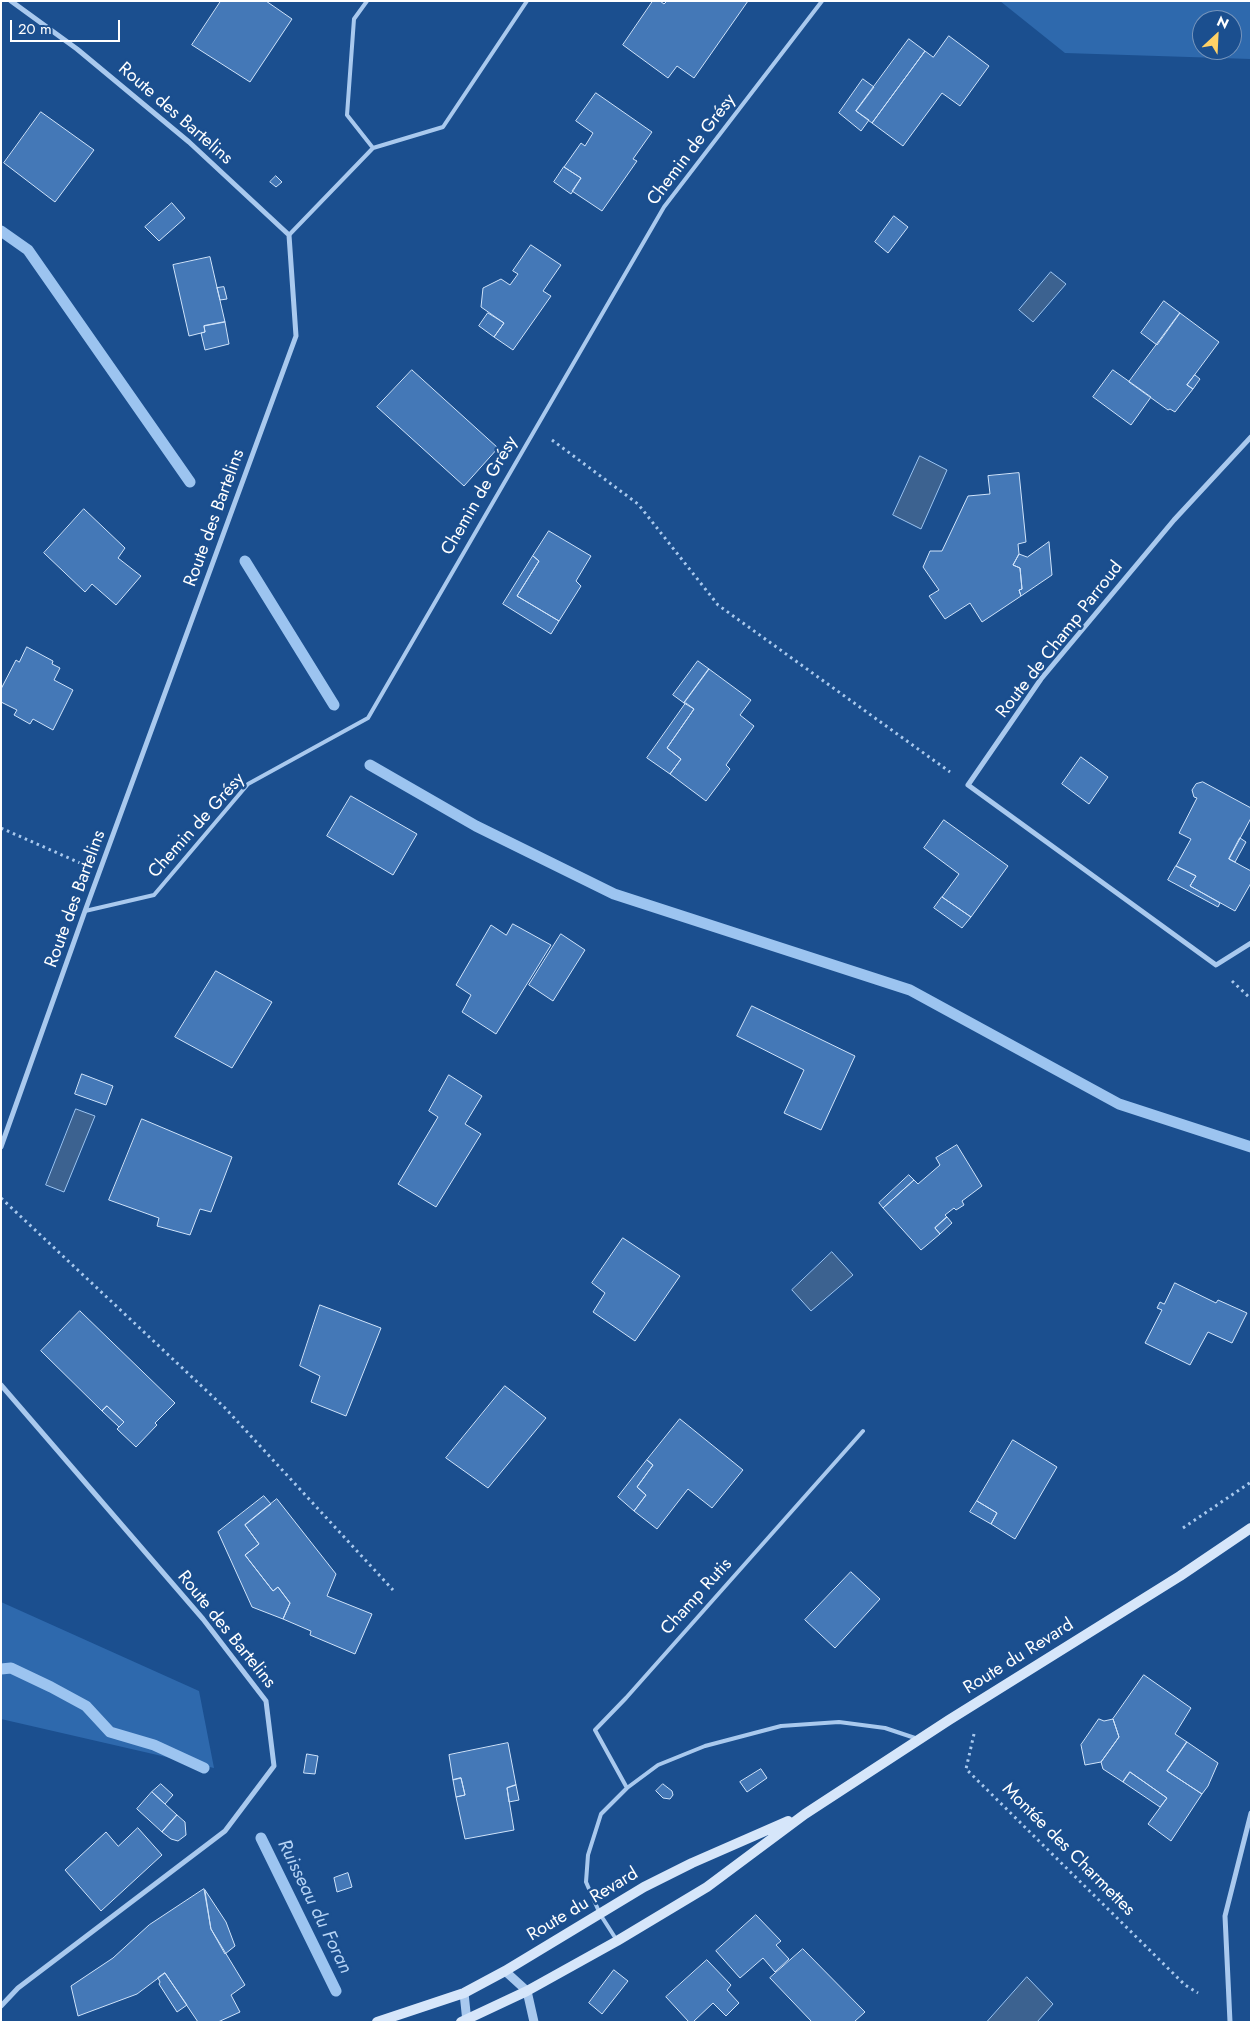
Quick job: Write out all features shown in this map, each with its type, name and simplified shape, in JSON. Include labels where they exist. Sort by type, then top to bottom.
[{"type":"main road","name":"Route du Revard","points":[[465,2021],[527,1991],[617,1941],[707,1887],[805,1814],[949,1720],[1180,1576],[1251,1528]]},
{"type":"main road","name":"Route du Revard","points":[[377,2022],[464,1993],[505,1971],[644,1887],[692,1863],[805,1814]]},
{"type":"street","name":"Route des Bartelins","points":[[1,1147],[85,911],[296,336],[289,235],[181,135],[77,48],[11,1]]},
{"type":"street","name":"Route de Champ Parroud","points":[[968,784],[1042,679],[1174,520],[1251,437]]},
{"type":"street","points":[[968,784],[1216,965],[1251,944]]},
{"type":"street","name":"Route des Bartelins","points":[[1,1385],[203,1619],[266,1701],[274,1766],[225,1831],[18,1988],[1,2006]]},
{"type":"street","points":[[1230,2022],[1225,1916],[1251,1813]]},
{"type":"street","points":[[505,1971],[527,1991],[534,2022]]},
{"type":"street","points":[[464,1993],[465,2021]]},
{"type":"lane","points":[[367,1],[354,19],[347,115],[373,148]]},
{"type":"lane","points":[[289,235],[373,148],[443,127],[527,1]]},
{"type":"lane","name":"Chemin de Grésy","points":[[85,911],[154,895],[248,784],[368,718],[664,207],[822,1]]},
{"type":"lane","name":"Champ Rutis","points":[[627,1788],[595,1730],[626,1698],[863,1431]]},
{"type":"lane","points":[[617,1941],[600,1914],[586,1882],[588,1855],[602,1814],[627,1788],[658,1765],[705,1746],[781,1726],[839,1722],[885,1728],[920,1740]]},
{"type":"path","points":[[536,428],[638,504],[718,605],[968,784]]},
{"type":"path","points":[[1,828],[100,873]]},
{"type":"path","points":[[1,1198],[225,1408],[393,1590]]},
{"type":"path","points":[[1182,1528],[1251,1482]]},
{"type":"path","name":"Montée des Charmettes","points":[[949,1720],[974,1734],[966,1769],[1185,1985],[1198,1993]]},
{"type":"shaded area","points":[[1000,1],[1251,1],[1251,59],[1242,59],[1242,10],[1192,10],[1192,57],[1065,53]]},
{"type":"shaded area","points":[[1051,272],[1066,284],[1033,322],[1019,310]]},
{"type":"shaded area","points":[[920,456],[947,470],[921,529],[893,515]]},
{"type":"shaded area","points":[[76,1109],[95,1116],[64,1192],[46,1185]]},
{"type":"shaded area","points":[[832,1252],[853,1275],[811,1311],[792,1290]]},
{"type":"shaded area","points":[[1,1602],[199,1691],[214,1768],[1,1719]]},
{"type":"shaded area","points":[[1027,1977],[1053,2004],[1037,2022],[987,2022]]},
{"type":"building","points":[[221,1],[266,1],[292,19],[250,82],[192,45]]},
{"type":"building","points":[[653,1],[660,1],[664,4],[667,1],[748,1],[694,78],[677,66],[668,78],[623,45]]},
{"type":"building","points":[[949,36],[989,66],[960,106],[942,93],[903,146],[872,123],[925,51],[933,57]]},
{"type":"building","points":[[909,39],[925,51],[872,123],[856,111]]},
{"type":"building","points":[[863,79],[874,87],[856,111],[869,120],[861,131],[839,113]]},
{"type":"building","points":[[596,93],[652,132],[633,159],[637,161],[602,211],[572,191],[581,178],[564,167],[581,143],[585,146],[593,133],[576,121]]},
{"type":"building","points":[[41,112],[94,150],[55,202],[4,163]]},
{"type":"building","points":[[564,167],[581,178],[571,194],[554,182]]},
{"type":"building","points":[[276,176],[282,182],[276,187],[270,182]]},
{"type":"building","points":[[172,203],[185,218],[159,241],[145,227]]},
{"type":"building","points":[[894,216],[908,227],[888,253],[875,242]]},
{"type":"building","points":[[531,245],[561,265],[543,291],[551,296],[513,350],[494,337],[504,323],[481,307],[483,288],[501,279],[510,285],[518,274],[513,271]]},
{"type":"building","points":[[210,257],[225,322],[204,326],[205,332],[189,336],[173,265]]},
{"type":"building","points":[[224,287],[227,299],[220,300],[217,288]]},
{"type":"building","points":[[1164,301],[1180,313],[1157,345],[1141,333]]},
{"type":"building","points":[[488,313],[504,323],[494,337],[479,326]]},
{"type":"building","points":[[1180,313],[1219,342],[1187,385],[1193,389],[1175,412],[1170,409],[1168,410],[1129,382]]},
{"type":"building","points":[[225,322],[229,344],[205,350],[201,333],[205,332],[204,326]]},
{"type":"building","points":[[412,370],[498,448],[464,486],[377,407]]},
{"type":"building","points":[[1113,370],[1151,397],[1131,425],[1093,397]]},
{"type":"building","points":[[1195,375],[1200,379],[1193,389],[1187,385]]},
{"type":"building","points":[[1019,473],[1026,542],[1018,544],[1019,554],[1013,565],[1020,568],[1022,589],[1019,590],[1021,596],[982,622],[970,603],[945,619],[929,596],[939,590],[923,567],[930,551],[942,551],[968,496],[990,494],[988,476]]},
{"type":"building","points":[[84,509],[125,548],[118,558],[141,576],[116,605],[92,584],[85,592],[44,553]]},
{"type":"building","points":[[549,531],[591,556],[576,581],[581,586],[559,621],[517,596],[539,561],[533,556]]},
{"type":"building","points":[[1049,542],[1052,575],[1021,596],[1019,590],[1022,589],[1020,568],[1013,565],[1019,554],[1027,557]]},
{"type":"building","points":[[533,556],[539,561],[517,596],[559,621],[551,634],[503,604]]},
{"type":"building","points":[[27,647],[53,661],[52,664],[60,668],[54,680],[73,690],[53,730],[33,719],[30,724],[14,715],[17,710],[1,702],[1,689],[16,660],[19,662]]},
{"type":"building","points":[[698,661],[709,669],[684,703],[673,695]]},
{"type":"building","points":[[709,669],[751,700],[740,715],[754,726],[726,765],[730,769],[706,801],[670,774],[681,759],[667,748],[694,709],[684,703]]},
{"type":"building","points":[[686,703],[694,709],[667,748],[681,759],[670,774],[647,758]]},
{"type":"building","points":[[1081,757],[1108,777],[1089,804],[1062,784]]},
{"type":"building","points":[[1203,782],[1251,808],[1251,818],[1229,859],[1251,871],[1251,883],[1235,911],[1190,886],[1196,876],[1176,866],[1191,839],[1179,833],[1197,798],[1194,797],[1192,790],[1196,784]]},
{"type":"building","points":[[351,796],[417,834],[393,875],[327,836]]},
{"type":"building","points":[[944,820],[1008,866],[971,917],[942,897],[959,874],[924,848]]},
{"type":"building","points":[[1240,838],[1246,842],[1235,862],[1229,859]]},
{"type":"building","points":[[1176,866],[1196,876],[1190,886],[1220,903],[1218,907],[1168,880]]},
{"type":"building","points":[[942,897],[971,917],[962,928],[934,908]]},
{"type":"building","points":[[513,924],[551,945],[496,1034],[462,1012],[471,995],[456,985],[491,925],[506,935]]},
{"type":"building","points":[[561,934],[585,950],[553,1001],[529,985]]},
{"type":"building","points":[[216,971],[272,1002],[232,1068],[175,1037]]},
{"type":"building","points":[[752,1006],[855,1056],[821,1130],[784,1113],[804,1070],[737,1036]]},
{"type":"building","points":[[82,1074],[113,1086],[106,1105],[75,1094]]},
{"type":"building","points":[[449,1075],[482,1096],[465,1124],[481,1134],[436,1207],[398,1184],[438,1117],[429,1111]]},
{"type":"building","points":[[142,1119],[232,1157],[211,1212],[200,1209],[190,1235],[157,1226],[159,1218],[109,1200]]},
{"type":"building","points":[[957,1145],[982,1186],[962,1201],[964,1205],[956,1210],[954,1208],[945,1215],[947,1217],[935,1228],[940,1234],[921,1250],[883,1208],[914,1180],[918,1184],[940,1165],[936,1158]]},
{"type":"building","points":[[909,1175],[914,1180],[883,1208],[879,1203]]},
{"type":"building","points":[[947,1217],[952,1223],[940,1234],[935,1228]]},
{"type":"building","points":[[623,1238],[680,1276],[635,1341],[593,1312],[605,1293],[592,1283]]},
{"type":"building","points":[[1175,1283],[1216,1303],[1218,1300],[1247,1313],[1232,1343],[1208,1332],[1190,1365],[1145,1343],[1162,1310],[1157,1308],[1160,1302],[1164,1304]]},
{"type":"building","points":[[320,1305],[381,1328],[346,1416],[311,1402],[320,1376],[300,1366]]},
{"type":"building","points":[[80,1311],[175,1403],[155,1423],[157,1425],[136,1447],[117,1429],[124,1422],[107,1406],[102,1411],[41,1351]]},
{"type":"building","points":[[505,1386],[546,1418],[488,1488],[446,1458]]},
{"type":"building","points":[[107,1406],[124,1422],[119,1427],[102,1411]]},
{"type":"building","points":[[680,1419],[743,1470],[712,1508],[688,1489],[657,1529],[634,1511],[646,1495],[637,1487],[653,1465],[647,1460]]},
{"type":"building","points":[[1013,1440],[1057,1467],[1015,1539],[991,1524],[997,1513],[977,1501]]},
{"type":"building","points":[[647,1460],[653,1465],[637,1487],[646,1495],[634,1511],[618,1497]]},
{"type":"building","points":[[264,1496],[271,1504],[245,1525],[259,1544],[245,1555],[273,1591],[278,1587],[290,1603],[283,1619],[252,1607],[218,1532]]},
{"type":"building","points":[[277,1499],[336,1574],[327,1596],[372,1614],[355,1654],[310,1635],[311,1631],[283,1619],[290,1603],[278,1587],[273,1591],[245,1555],[259,1544],[245,1525]]},
{"type":"building","points":[[977,1501],[997,1513],[991,1524],[970,1512]]},
{"type":"building","points":[[851,1572],[880,1599],[835,1648],[805,1620]]},
{"type":"building","points":[[1144,1675],[1191,1708],[1175,1734],[1187,1742],[1167,1771],[1202,1794],[1171,1841],[1148,1824],[1167,1798],[1130,1772],[1123,1782],[1103,1769],[1101,1762],[1119,1737],[1113,1719]]},
{"type":"building","points":[[1099,1719],[1104,1721],[1113,1719],[1119,1737],[1101,1762],[1085,1765],[1081,1745]]},
{"type":"building","points":[[1187,1742],[1218,1763],[1208,1786],[1202,1794],[1167,1771]]},
{"type":"building","points":[[508,1743],[516,1785],[507,1788],[514,1830],[465,1839],[456,1797],[465,1795],[461,1778],[453,1780],[449,1755]]},
{"type":"building","points":[[307,1754],[318,1756],[315,1774],[304,1773]]},
{"type":"building","points":[[761,1769],[767,1778],[747,1792],[740,1782]]},
{"type":"building","points":[[1130,1772],[1167,1798],[1160,1807],[1123,1782]]},
{"type":"building","points":[[461,1778],[465,1795],[456,1797],[453,1780]]},
{"type":"building","points":[[161,1784],[173,1795],[165,1804],[152,1792]]},
{"type":"building","points":[[663,1784],[672,1791],[673,1795],[670,1799],[663,1798],[656,1791]]},
{"type":"building","points":[[516,1785],[519,1800],[509,1802],[507,1788]]},
{"type":"building","points":[[152,1792],[177,1815],[162,1832],[137,1809]]},
{"type":"building","points":[[177,1815],[185,1822],[186,1835],[178,1841],[171,1839],[162,1832]]},
{"type":"building","points":[[138,1828],[162,1855],[101,1911],[65,1870],[106,1832],[118,1846]]},
{"type":"building","points":[[348,1873],[352,1887],[337,1892],[334,1878]]},
{"type":"building","points":[[204,1889],[211,1929],[245,1985],[231,1995],[240,2012],[218,2022],[198,2022],[165,1973],[137,1994],[78,2016],[71,1986],[113,1958],[149,1925]]},
{"type":"building","points":[[205,1890],[226,1922],[235,1946],[225,1954],[211,1929]]},
{"type":"building","points":[[756,1915],[781,1941],[776,1945],[789,1959],[775,1972],[763,1958],[740,1978],[716,1951]]},
{"type":"building","points":[[803,1949],[865,2012],[854,2022],[812,2022],[770,1978]]},
{"type":"building","points":[[707,1960],[731,1985],[727,1990],[739,2003],[726,2016],[713,2003],[693,2022],[689,2022],[666,1997]]},
{"type":"building","points":[[614,1970],[628,1981],[602,2014],[589,2003]]},
{"type":"building","points":[[165,1973],[187,2005],[177,2012],[159,1984],[158,1978]]},
{"type":"waterway","points":[[1,231],[28,250],[190,482]]},
{"type":"waterway","points":[[245,561],[334,705]]},
{"type":"waterway","points":[[370,765],[476,826],[614,894],[910,990],[1119,1104],[1251,1147]]},
{"type":"waterway","name":"Ruisseau du Foran","points":[[1,1669],[11,1668],[86,1706],[110,1732],[154,1745],[204,1768]]},
{"type":"waterway","name":"Ruisseau du Foran","points":[[261,1838],[336,1991]]}]
